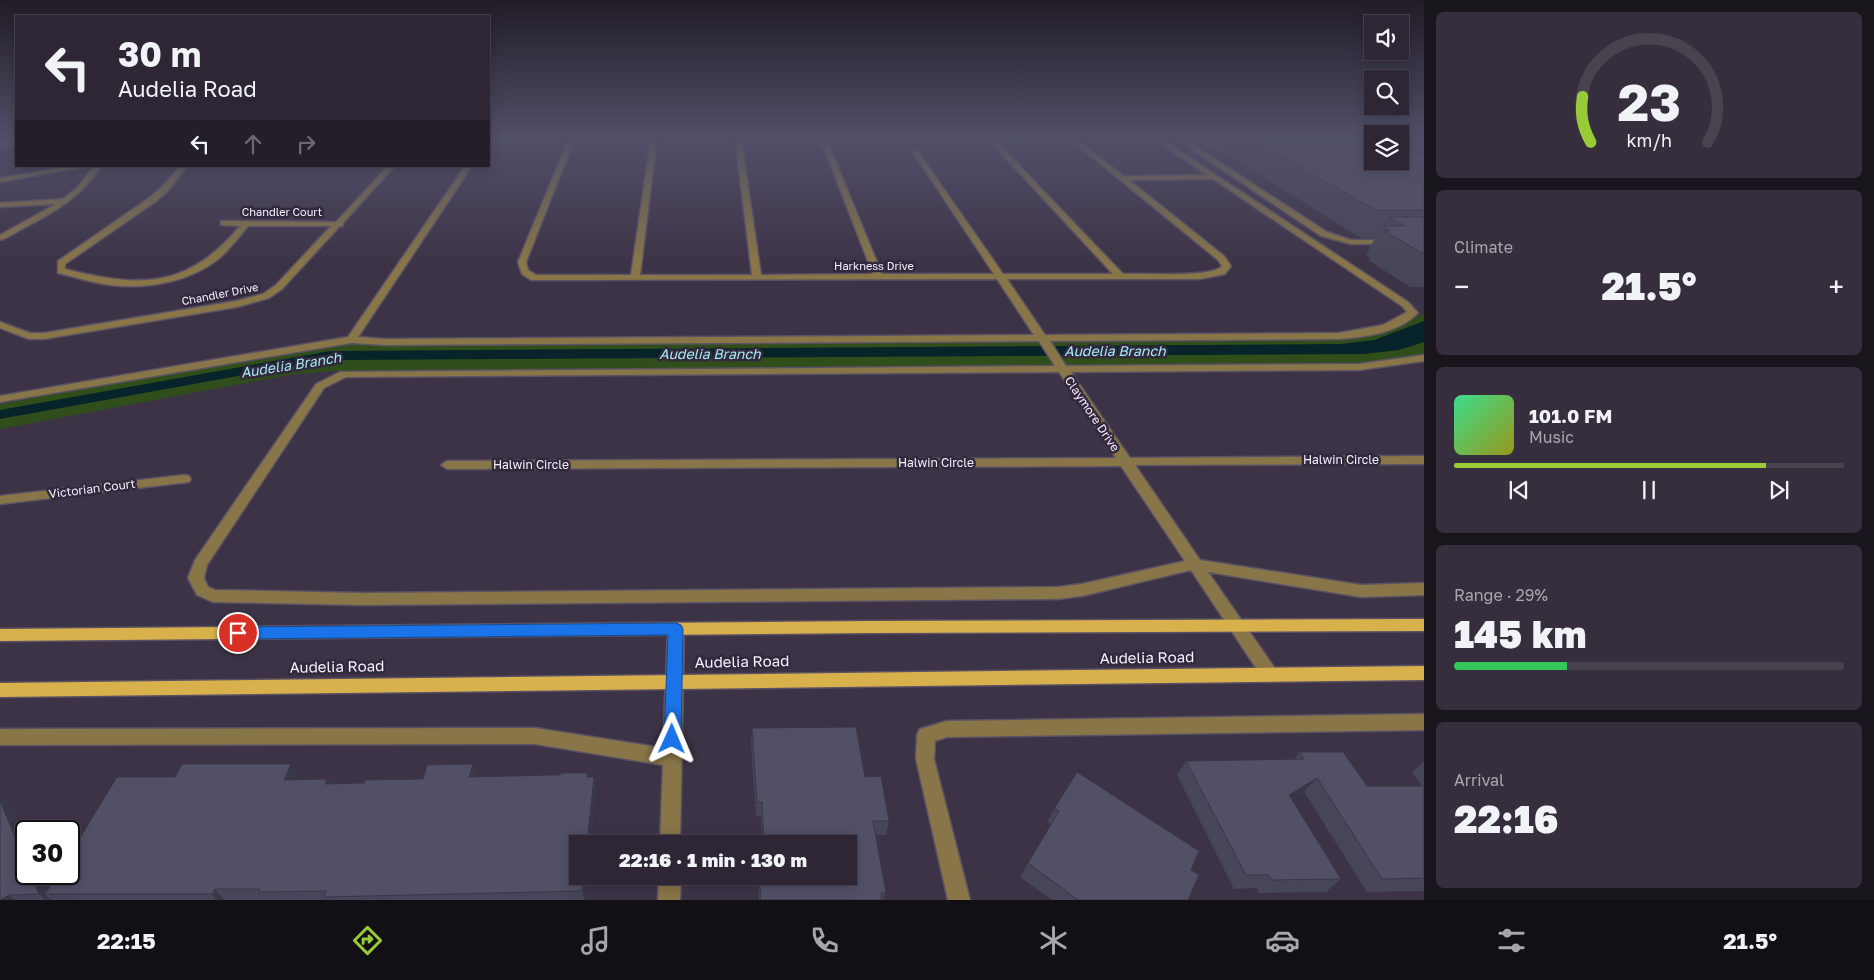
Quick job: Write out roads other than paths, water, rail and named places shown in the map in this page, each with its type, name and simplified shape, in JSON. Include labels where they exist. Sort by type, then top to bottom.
[{"type":"main road","points":[[0,635],[1424,624]]},
{"type":"main road","name":"Audelia Road","points":[[0,690],[1424,673]]},
{"type":"street","points":[[0,238],[65,200],[88,180]]},
{"type":"street","points":[[173,180],[166,189],[61,263],[61,271],[113,283],[136,284],[179,275],[198,268],[215,257],[246,223]]},
{"type":"street","name":"Chandler Drive","points":[[0,325],[29,336],[44,336],[249,301],[266,296],[279,288],[379,180]]},
{"type":"street","points":[[351,340],[460,180]]},
{"type":"street","name":"Harkness Drive","points":[[555,180],[522,262],[522,268],[527,274],[544,279],[1200,276],[1222,272],[1227,266],[1221,258],[1124,180]]},
{"type":"street","points":[[635,278],[648,180]]},
{"type":"street","points":[[744,180],[757,278]]},
{"type":"street","points":[[840,180],[879,277]]},
{"type":"street","name":"Claymore Drive","points":[[934,180],[1270,675]]},
{"type":"street","points":[[1030,180],[1120,276]]},
{"type":"street","points":[[0,400],[351,340],[396,342],[1042,341],[1293,337],[1343,335],[1375,330],[1404,320],[1413,313],[1405,304],[1219,180]]},
{"type":"street","points":[[1242,180],[1324,234],[1351,242],[1424,242]]},
{"type":"street","points":[[0,205],[65,200]]},
{"type":"street","name":"Chandler Court","points":[[224,223],[340,224]]},
{"type":"street","points":[[1424,358],[1359,367],[1058,364],[344,374],[320,386],[200,564],[196,578],[202,591],[213,596],[362,599],[1058,593],[1082,590],[1194,564],[1362,591],[1424,589]]},
{"type":"street","name":"Halwin Circle","points":[[448,465],[1424,460]]},
{"type":"street","name":"Victorian Court","points":[[0,500],[184,478]]},
{"type":"street","points":[[670,835],[673,682],[676,629]]},
{"type":"street","points":[[959,900],[925,758],[926,735],[947,729],[1424,722]]},
{"type":"street","points":[[0,737],[535,736],[672,758]]},
{"type":"street","points":[[669,900],[670,885]]},
{"type":"water","name":"Audelia Branch","points":[[1424,321],[1424,342],[1399,350],[1364,354],[335,360],[0,419],[0,410],[330,351],[1341,344],[1374,340]]}]
